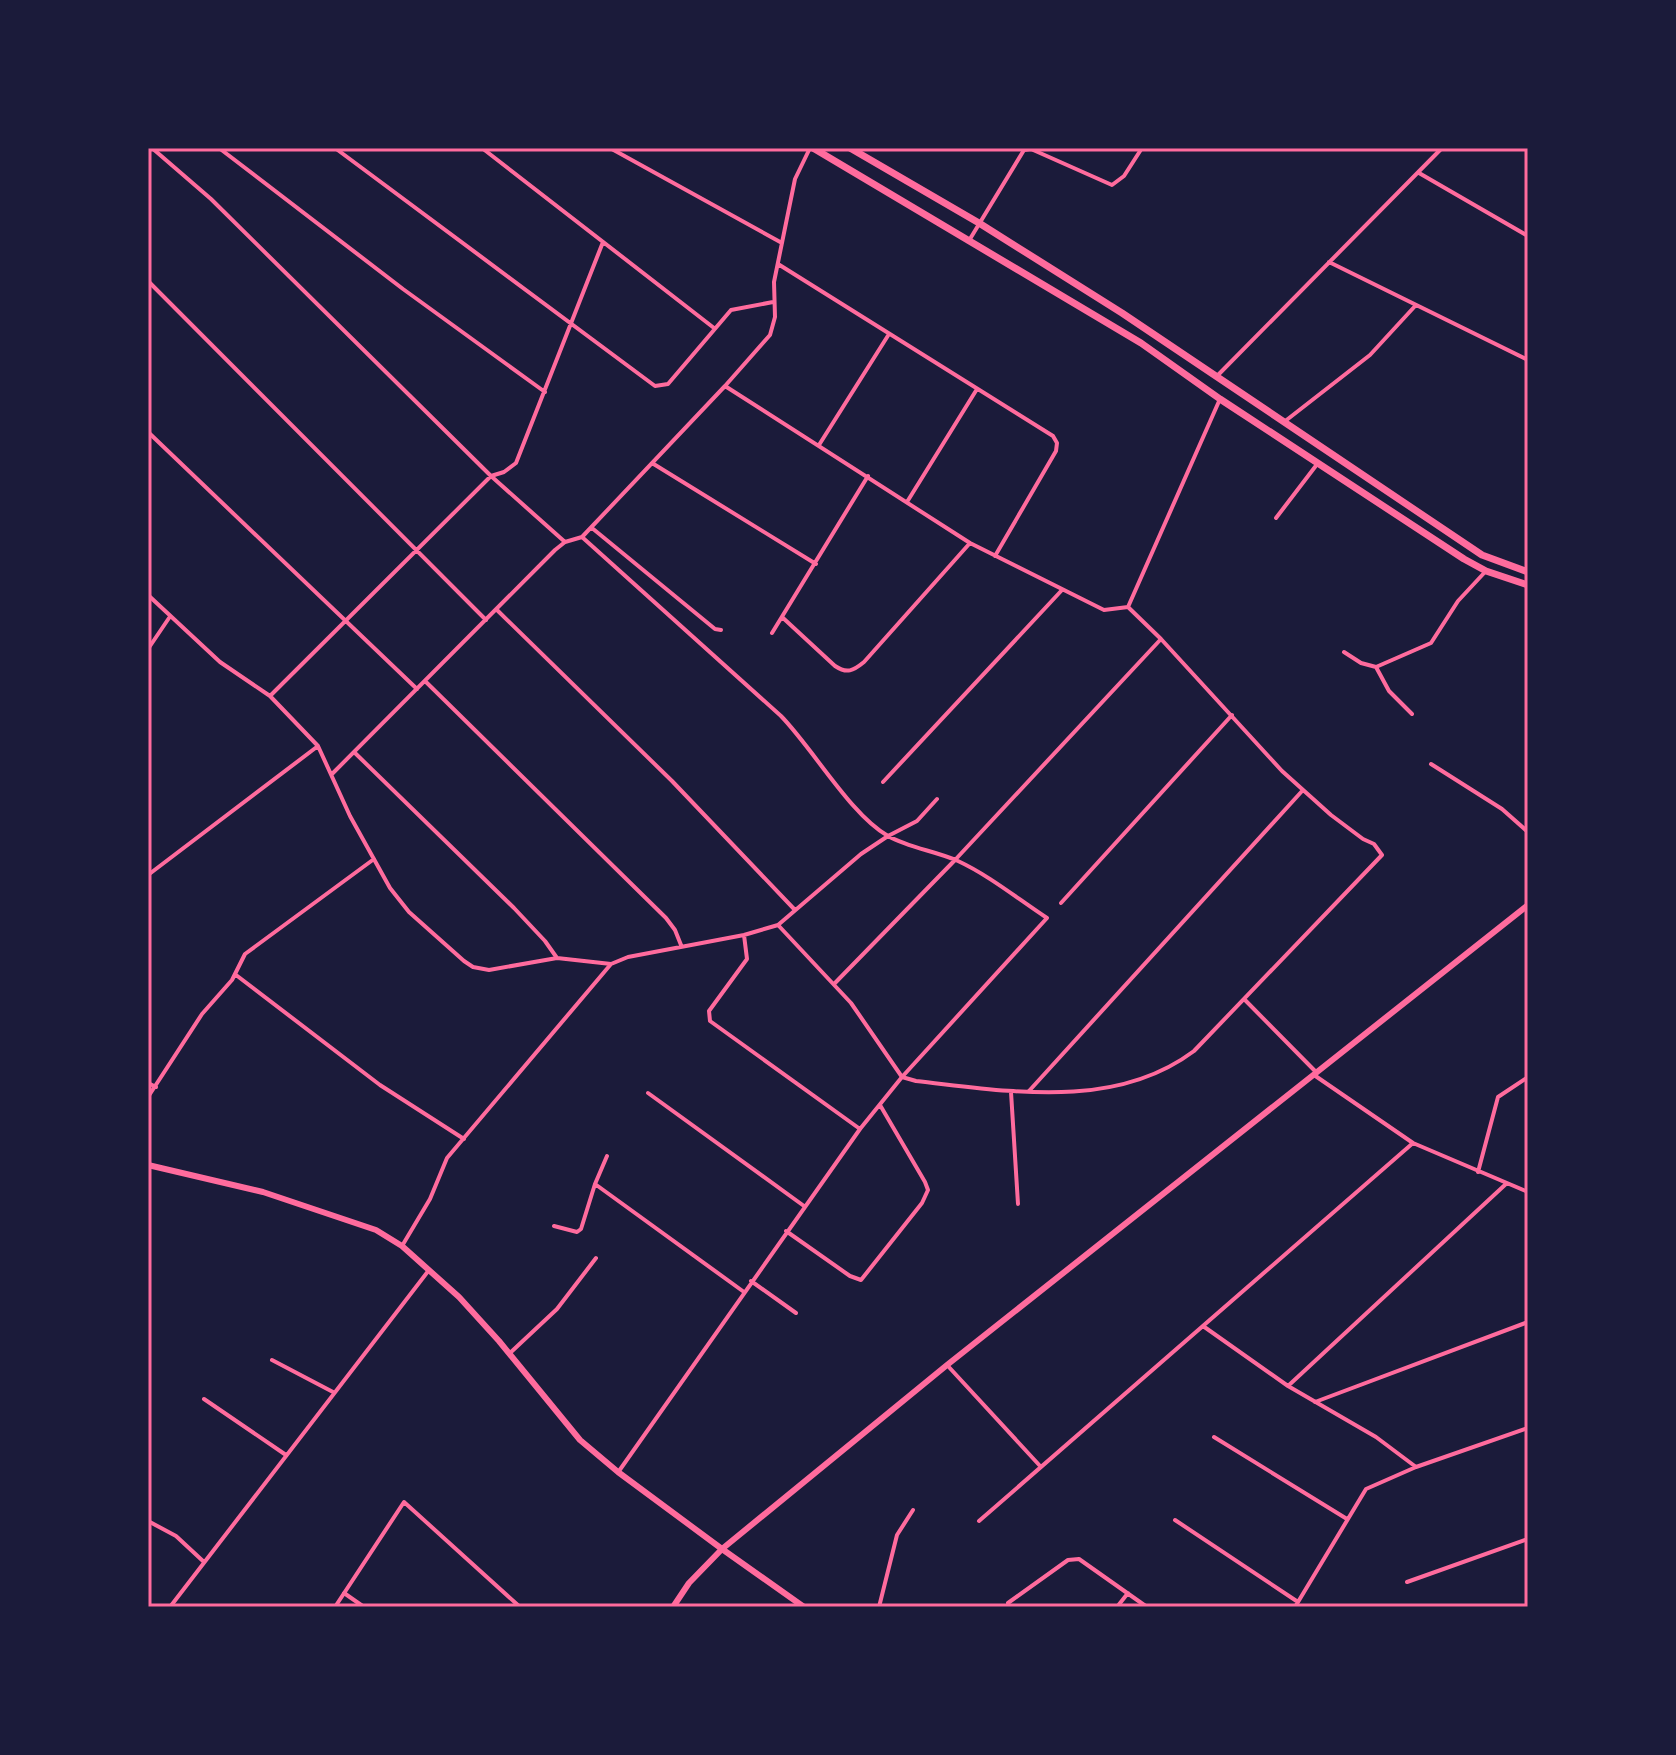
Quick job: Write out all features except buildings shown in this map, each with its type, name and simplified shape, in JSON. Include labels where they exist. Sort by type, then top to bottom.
[{"type":"main road","points":[[812,148],[1141,343],[1220,399],[1464,559],[1486,571],[1528,585]]},
{"type":"main road","points":[[850,148],[979,223],[1122,313],[1482,555],[1528,572]]},
{"type":"main road","points":[[673,1607],[689,1583],[722,1549],[947,1365],[1528,905]]},
{"type":"main road","points":[[148,1165],[263,1192],[376,1230],[402,1246],[459,1297],[510,1353],[580,1440],[618,1472],[804,1607]]},
{"type":"street","points":[[152,148],[211,199],[491,476],[565,542]]},
{"type":"street","points":[[219,148],[403,289],[545,392]]},
{"type":"street","points":[[335,148],[644,380],[660,387],[668,384],[731,310],[773,302]]},
{"type":"street","points":[[482,148],[714,328]]},
{"type":"street","points":[[610,148],[782,243]]},
{"type":"street","points":[[332,774],[565,542],[582,537],[592,527],[770,335],[775,317],[773,302],[778,264],[795,179],[812,148]]},
{"type":"street","points":[[969,240],[1024,150],[1031,149],[1112,185],[1124,176],[1142,148]]},
{"type":"street","points":[[1216,377],[1442,148]]},
{"type":"street","points":[[1419,173],[1528,236]]},
{"type":"street","points":[[270,696],[491,476],[504,472],[520,457],[603,242]]},
{"type":"street","points":[[1329,262],[1528,360]]},
{"type":"street","points":[[778,264],[1053,436],[1057,443],[1056,451],[995,556]]},
{"type":"street","points":[[148,281],[486,620]]},
{"type":"street","points":[[1284,422],[1370,355],[1416,305]]},
{"type":"street","points":[[819,445],[889,334]]},
{"type":"street","points":[[725,386],[970,543],[1104,610],[1128,607]]},
{"type":"street","points":[[907,502],[977,389]]},
{"type":"street","points":[[1128,607],[1220,399]]},
{"type":"street","points":[[148,432],[417,689]]},
{"type":"street","points":[[652,463],[816,564]]},
{"type":"street","points":[[1276,518],[1319,463]]},
{"type":"street","points":[[772,633],[868,476]]},
{"type":"street","points":[[592,527],[715,629],[721,630]]},
{"type":"street","points":[[582,537],[781,716],[800,735],[846,797],[888,836],[973,869],[1047,918],[902,1077],[860,1129],[618,1472]]},
{"type":"street","points":[[782,617],[835,666],[844,672],[850,671],[864,662],[970,543]]},
{"type":"street","points":[[1344,652],[1361,663],[1376,667],[1431,643],[1458,601],[1486,571]]},
{"type":"street","points":[[883,782],[1062,590]]},
{"type":"street","points":[[148,595],[169,618],[220,662],[270,696],[318,746],[350,816],[390,888],[409,912],[473,967],[489,970],[557,958],[611,964]]},
{"type":"street","points":[[778,925],[835,983],[902,1077],[1011,1092],[1094,1090],[1152,1074],[1194,1051],[1382,855],[1378,847],[1363,839],[1282,771],[1128,607]]},
{"type":"street","points":[[497,610],[672,781],[795,910]]},
{"type":"street","points":[[148,649],[169,618]]},
{"type":"street","points":[[835,983],[955,860],[1161,639]]},
{"type":"street","points":[[1376,667],[1389,691],[1412,714]]},
{"type":"street","points":[[425,681],[666,918],[681,945]]},
{"type":"street","points":[[1061,903],[1232,715]]},
{"type":"street","points":[[148,875],[318,746]]},
{"type":"street","points":[[354,752],[514,908],[557,958]]},
{"type":"street","points":[[1431,764],[1502,809],[1528,832]]},
{"type":"street","points":[[1029,1091],[1303,790]]},
{"type":"street","points":[[402,1246],[430,1199],[447,1158],[611,964],[628,957],[744,935],[778,925],[861,854],[917,821],[937,799]]},
{"type":"street","points":[[148,1097],[202,1014],[236,975],[239,963],[254,945],[374,859]]},
{"type":"street","points":[[744,935],[747,959],[709,1011],[710,1021],[860,1129]]},
{"type":"street","points":[[236,975],[380,1085],[464,1139]]},
{"type":"street","points":[[1245,1000],[1315,1074],[1413,1143],[1528,1192]]},
{"type":"street","points":[[1478,1172],[1498,1097],[1528,1077]]},
{"type":"street","points":[[148,1083],[156,1087]]},
{"type":"street","points":[[1011,1092],[1018,1204]]},
{"type":"street","points":[[648,1093],[804,1206]]},
{"type":"street","points":[[786,1231],[850,1276],[861,1280],[922,1203],[928,1190],[925,1182],[880,1105]]},
{"type":"street","points":[[979,1521],[1413,1143]]},
{"type":"street","points":[[554,1226],[577,1232],[581,1229],[607,1156]]},
{"type":"street","points":[[1288,1386],[1507,1183]]},
{"type":"street","points":[[595,1184],[744,1292]]},
{"type":"street","points":[[510,1353],[557,1309],[596,1258]]},
{"type":"street","points":[[170,1607],[429,1270]]},
{"type":"street","points":[[751,1281],[796,1313]]},
{"type":"street","points":[[1315,1402],[1528,1322]]},
{"type":"street","points":[[1203,1326],[1288,1386],[1376,1437],[1416,1467]]},
{"type":"street","points":[[272,1360],[333,1392]]},
{"type":"street","points":[[947,1365],[1041,1467]]},
{"type":"street","points":[[204,1399],[286,1455]]},
{"type":"street","points":[[1175,1520],[1297,1605],[1366,1489],[1416,1467],[1528,1428]]},
{"type":"street","points":[[1214,1437],[1347,1519]]},
{"type":"street","points":[[335,1607],[404,1502],[520,1607]]},
{"type":"street","points":[[879,1607],[897,1535],[913,1510]]},
{"type":"street","points":[[148,1521],[176,1536],[204,1562]]},
{"type":"street","points":[[1407,1582],[1528,1539]]},
{"type":"street","points":[[1008,1603],[1068,1560],[1079,1559],[1147,1607]]},
{"type":"street","points":[[344,1593],[364,1607]]},
{"type":"street","points":[[1117,1607],[1128,1593]]}]
